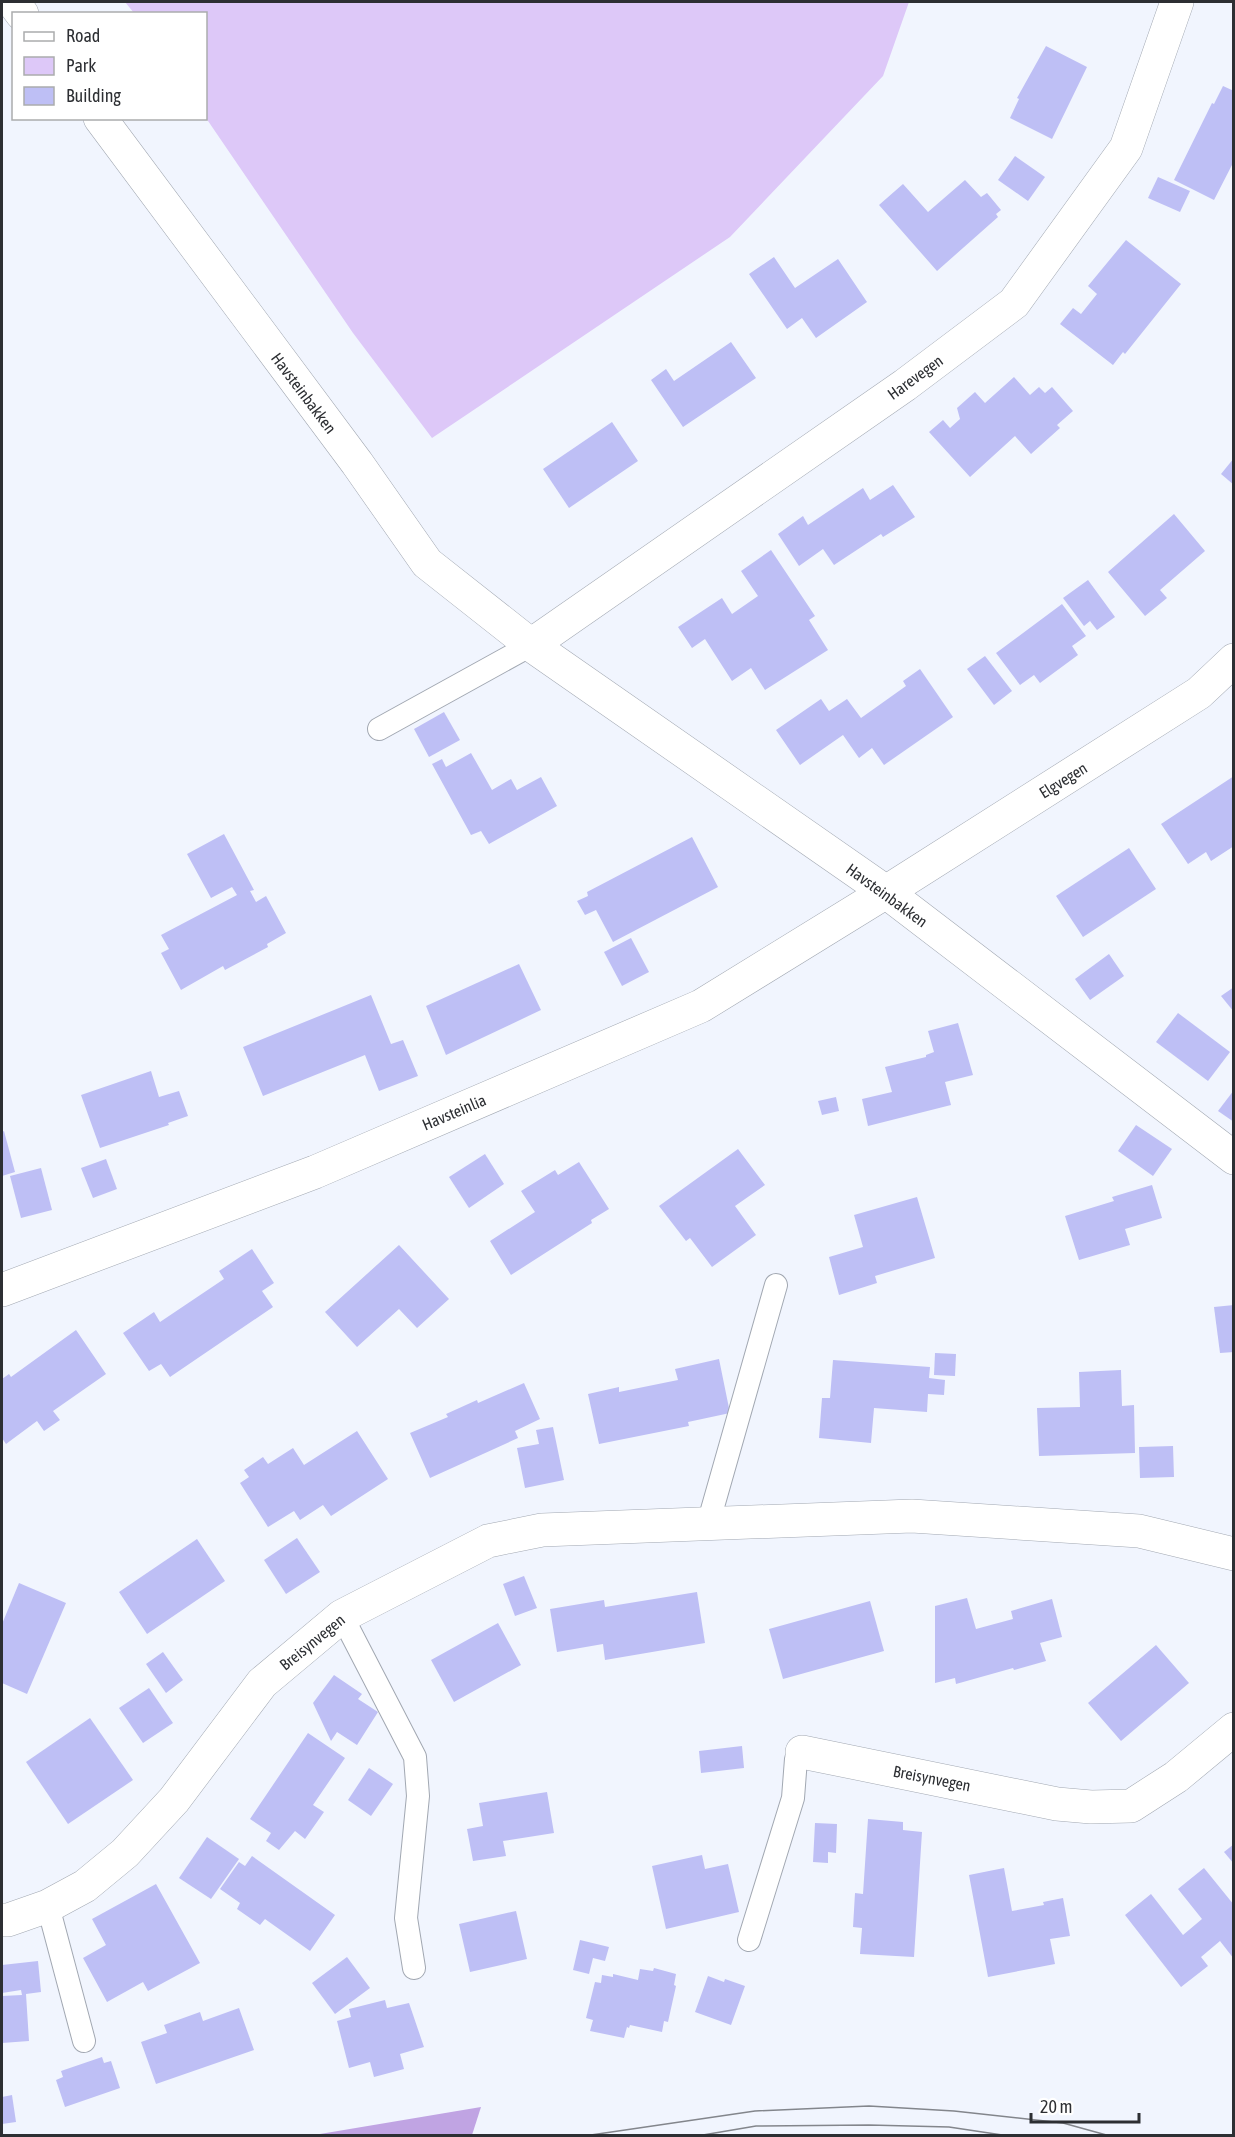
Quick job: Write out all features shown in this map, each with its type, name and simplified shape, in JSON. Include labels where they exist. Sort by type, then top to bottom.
[{"type":"street","name":"Harevegen","points":[[531,645],[905,385],[1014,303],[1126,148],[1177,2]]},
{"type":"street","name":"Havsteinbakken","points":[[101,120],[357,463],[427,563],[531,645],[886,892],[1233,1158]]},
{"type":"street","name":"Elgvegen","points":[[886,892],[1199,693],[1233,660]]},
{"type":"street","name":"Havsteinlia","points":[[2,1290],[315,1172],[700,1006],[886,892]]},
{"type":"street","name":"Breisynvegen","points":[[2,1920],[48,1906],[85,1886],[125,1853],[174,1800],[262,1683],[342,1616],[488,1541],[542,1530],[912,1516],[1139,1531],[1233,1554]]},
{"type":"street","name":"Breisynvegen","points":[[802,1752],[1057,1803],[1091,1807],[1131,1806],[1176,1777],[1233,1729]]},
{"type":"lane","points":[[379,729],[531,645]]},
{"type":"lane","points":[[708,1524],[776,1285]]},
{"type":"lane","points":[[342,1616],[415,1757],[418,1796],[406,1918],[414,1968]]},
{"type":"lane","name":"Breisynvegen","points":[[748,1940],[793,1798],[796,1760],[802,1752]]},
{"type":"lane","points":[[48,1906],[84,2041]]},
{"type":"green space","points":[[125,2],[909,2],[883,76],[730,237],[432,438],[353,333],[207,119],[207,12],[133,12]]},
{"type":"shaded area","points":[[481,2107],[472,2135],[314,2135]]},
{"type":"building","points":[[1046,46],[1087,67],[1052,139],[1010,118],[1019,99],[1017,98]]},
{"type":"building","points":[[1223,86],[1234,91],[1234,161],[1214,200],[1174,180],[1212,103],[1214,104]]},
{"type":"building","points":[[1015,156],[1045,177],[1028,201],[998,180]]},
{"type":"building","points":[[1158,177],[1190,191],[1180,212],[1148,198]]},
{"type":"building","points":[[965,180],[981,197],[987,193],[1001,210],[996,214],[998,217],[937,271],[879,205],[903,184],[928,212]]},
{"type":"building","points":[[1126,240],[1181,284],[1125,354],[1123,352],[1113,365],[1060,324],[1073,308],[1081,314],[1097,294],[1088,286]]},
{"type":"building","points":[[774,257],[795,288],[838,259],[867,302],[816,338],[802,318],[787,329],[749,274]]},
{"type":"building","points":[[731,342],[756,378],[683,427],[651,380],[666,369],[674,381]]},
{"type":"building","points":[[1014,377],[1030,395],[1039,387],[1045,393],[1052,387],[1073,411],[1057,425],[1060,428],[1031,454],[1015,436],[970,477],[929,432],[943,420],[950,428],[960,419],[957,408],[975,392],[985,403]]},
{"type":"building","points":[[612,422],[638,461],[569,508],[543,469]]},
{"type":"building","points":[[1234,458],[1234,485],[1221,474]]},
{"type":"building","points":[[893,485],[915,517],[883,537],[881,534],[834,565],[823,549],[799,566],[778,534],[803,516],[808,525],[863,488],[870,500]]},
{"type":"building","points":[[1174,514],[1205,551],[1160,590],[1167,598],[1145,616],[1108,572]]},
{"type":"building","points":[[771,550],[815,616],[809,620],[828,650],[765,690],[751,668],[732,681],[705,639],[692,648],[678,627],[722,598],[732,614],[758,596],[741,571]]},
{"type":"building","points":[[1088,580],[1115,617],[1097,630],[1090,621],[1084,626],[1063,598]]},
{"type":"building","points":[[1062,604],[1086,636],[1072,646],[1078,655],[1040,683],[1034,675],[1020,685],[996,653]]},
{"type":"building","points":[[985,656],[1012,691],[994,705],[967,669]]},
{"type":"building","points":[[920,669],[953,717],[884,765],[872,748],[859,758],[843,735],[800,765],[776,730],[821,699],[829,711],[847,699],[861,718],[906,686],[903,681]]},
{"type":"building","points":[[444,712],[460,740],[429,757],[414,729]]},
{"type":"building","points":[[471,753],[492,790],[511,779],[517,790],[541,777],[557,806],[489,844],[481,831],[471,835],[432,764],[442,759],[446,767]]},
{"type":"building","points":[[1234,776],[1234,846],[1211,861],[1206,852],[1188,864],[1161,824]]},
{"type":"building","points":[[224,834],[254,890],[250,891],[256,902],[266,896],[286,933],[267,944],[268,947],[225,970],[223,966],[181,990],[161,953],[169,949],[161,935],[237,895],[232,887],[211,898],[187,854]]},
{"type":"building","points":[[692,837],[718,887],[613,942],[596,910],[585,915],[577,901],[588,896],[587,892]]},
{"type":"building","points":[[1129,848],[1156,889],[1083,937],[1056,896]]},
{"type":"building","points":[[631,938],[649,972],[622,986],[604,952]]},
{"type":"building","points":[[1109,954],[1124,976],[1090,1000],[1075,979]]},
{"type":"building","points":[[519,964],[541,1010],[446,1055],[426,1006]]},
{"type":"building","points":[[1234,987],[1234,1012],[1221,996]]},
{"type":"building","points":[[371,995],[391,1044],[403,1040],[418,1076],[379,1091],[365,1055],[263,1096],[243,1047]]},
{"type":"building","points":[[1178,1013],[1230,1052],[1208,1081],[1156,1042]]},
{"type":"building","points":[[958,1023],[973,1075],[945,1082],[951,1105],[868,1126],[862,1099],[892,1092],[885,1067],[926,1057],[934,1052],[928,1031]]},
{"type":"building","points":[[151,1071],[159,1097],[179,1091],[188,1116],[168,1123],[169,1125],[100,1148],[81,1095]]},
{"type":"building","points":[[1234,1090],[1234,1122],[1218,1111]]},
{"type":"building","points":[[836,1097],[839,1111],[822,1115],[818,1101]]},
{"type":"building","points":[[1136,1125],[1172,1149],[1153,1176],[1118,1151]]},
{"type":"building","points":[[4,1131],[15,1172],[2,1176],[2,1132]]},
{"type":"building","points":[[738,1149],[765,1185],[735,1206],[756,1235],[712,1267],[690,1238],[686,1241],[659,1206]]},
{"type":"building","points":[[485,1154],[504,1184],[469,1208],[449,1177]]},
{"type":"building","points":[[106,1159],[117,1189],[93,1198],[81,1168]]},
{"type":"building","points":[[579,1162],[609,1209],[591,1220],[592,1223],[511,1275],[490,1241],[535,1212],[521,1191],[555,1170],[558,1175]]},
{"type":"building","points":[[41,1168],[52,1210],[21,1218],[10,1176]]},
{"type":"building","points":[[1152,1185],[1162,1218],[1125,1229],[1130,1245],[1079,1260],[1065,1216],[1114,1201],[1112,1197]]},
{"type":"building","points":[[917,1197],[935,1258],[875,1276],[877,1283],[839,1295],[829,1257],[863,1247],[854,1215]]},
{"type":"building","points":[[399,1245],[449,1299],[417,1328],[399,1309],[357,1347],[325,1312]]},
{"type":"building","points":[[252,1249],[274,1283],[262,1291],[273,1307],[170,1377],[161,1364],[149,1371],[123,1333],[154,1312],[160,1322],[224,1279],[219,1271]]},
{"type":"building","points":[[1234,1305],[1234,1352],[1220,1353],[1214,1307]]},
{"type":"building","points":[[76,1330],[106,1374],[53,1411],[60,1420],[44,1431],[37,1421],[6,1444],[2,1438],[2,1379],[9,1374],[11,1377]]},
{"type":"building","points":[[935,1353],[956,1354],[955,1376],[934,1375]]},
{"type":"building","points":[[719,1359],[730,1413],[688,1422],[689,1426],[599,1444],[588,1394],[619,1387],[619,1392],[678,1380],[675,1369]]},
{"type":"building","points":[[833,1360],[930,1367],[929,1378],[945,1380],[944,1395],[928,1394],[927,1412],[874,1408],[871,1443],[819,1438],[822,1398],[830,1398]]},
{"type":"building","points":[[1121,1370],[1122,1406],[1134,1405],[1135,1453],[1039,1456],[1037,1408],[1080,1407],[1079,1372]]},
{"type":"building","points":[[524,1383],[540,1419],[515,1431],[518,1438],[430,1478],[410,1433],[448,1417],[446,1414],[477,1400],[478,1403]]},
{"type":"building","points":[[553,1427],[564,1480],[525,1488],[517,1448],[539,1444],[536,1430]]},
{"type":"building","points":[[357,1431],[388,1479],[331,1516],[323,1505],[300,1520],[294,1511],[268,1527],[240,1483],[249,1477],[244,1470],[263,1457],[268,1464],[293,1448],[304,1465]]},
{"type":"building","points":[[1173,1446],[1174,1477],[1140,1478],[1139,1447]]},
{"type":"building","points":[[297,1538],[320,1572],[286,1594],[264,1560]]},
{"type":"building","points":[[197,1539],[225,1581],[147,1634],[119,1592]]},
{"type":"building","points":[[524,1576],[537,1608],[515,1616],[503,1584]]},
{"type":"building","points":[[19,1583],[66,1603],[27,1694],[2,1683],[2,1624]]},
{"type":"building","points":[[697,1592],[705,1643],[605,1660],[603,1644],[557,1652],[550,1609],[604,1600],[605,1607]]},
{"type":"building","points":[[967,1598],[976,1629],[1013,1619],[1011,1611],[1052,1599],[1062,1637],[1040,1643],[1046,1661],[956,1684],[955,1678],[935,1683],[935,1606]]},
{"type":"building","points":[[870,1601],[884,1651],[783,1679],[769,1629]]},
{"type":"building","points":[[498,1623],[521,1665],[454,1702],[431,1660]]},
{"type":"building","points":[[1156,1645],[1189,1683],[1121,1741],[1088,1703]]},
{"type":"building","points":[[163,1652],[183,1680],[166,1693],[146,1664]]},
{"type":"building","points":[[334,1675],[362,1694],[358,1699],[378,1712],[357,1745],[337,1732],[331,1741],[313,1703]]},
{"type":"building","points":[[149,1688],[173,1723],[143,1743],[119,1708]]},
{"type":"building","points":[[90,1718],[133,1780],[68,1824],[26,1762]]},
{"type":"building","points":[[308,1733],[345,1758],[313,1805],[324,1812],[305,1839],[295,1831],[279,1850],[266,1841],[271,1833],[250,1819]]},
{"type":"building","points":[[742,1746],[744,1768],[701,1773],[699,1751]]},
{"type":"building","points":[[369,1768],[393,1784],[371,1816],[348,1800]]},
{"type":"building","points":[[547,1792],[554,1833],[503,1841],[506,1856],[473,1861],[467,1829],[483,1826],[479,1803]]},
{"type":"building","points":[[868,1819],[903,1822],[903,1830],[922,1832],[914,1957],[860,1954],[862,1928],[853,1927],[855,1893],[863,1894]]},
{"type":"building","points":[[815,1823],[837,1824],[836,1853],[828,1852],[828,1863],[813,1862]]},
{"type":"building","points":[[207,1837],[239,1859],[211,1899],[179,1878]]},
{"type":"building","points":[[1234,1844],[1234,1864],[1224,1852]]},
{"type":"building","points":[[702,1855],[705,1869],[728,1864],[739,1912],[666,1929],[652,1866]]},
{"type":"building","points":[[252,1856],[335,1915],[310,1951],[265,1919],[260,1925],[237,1909],[240,1903],[220,1889],[239,1862],[245,1866]]},
{"type":"building","points":[[1004,1868],[1012,1911],[1044,1905],[1043,1902],[1063,1898],[1070,1936],[1050,1939],[1055,1964],[988,1977],[969,1875]]},
{"type":"building","points":[[1204,1868],[1234,1905],[1234,1959],[1220,1941],[1201,1957],[1208,1966],[1181,1987],[1125,1915],[1151,1894],[1183,1935],[1202,1919],[1178,1889]]},
{"type":"building","points":[[156,1884],[200,1963],[148,1991],[143,1982],[107,2002],[83,1958],[106,1945],[92,1919]]},
{"type":"building","points":[[516,1911],[527,1959],[470,1972],[459,1924]]},
{"type":"building","points":[[580,1940],[609,1947],[605,1961],[593,1958],[589,1974],[573,1970]]},
{"type":"building","points":[[347,1957],[370,1988],[335,2014],[312,1983]]},
{"type":"building","points":[[38,1961],[41,1992],[26,1994],[29,2041],[2,2043],[2,1996],[22,1995],[21,1990],[2,1993],[2,1965]]},
{"type":"building","points":[[654,1968],[676,1974],[674,1985],[676,1986],[668,2022],[664,2021],[662,2032],[630,2025],[629,2028],[627,2027],[624,2038],[590,2031],[593,2020],[586,2018],[595,1982],[601,1983],[602,1975],[613,1977],[613,1974],[638,1980],[640,1969],[653,1971]]},
{"type":"building","points":[[708,1976],[745,1986],[731,2025],[695,2012]]},
{"type":"building","points":[[385,2000],[387,2008],[409,2003],[424,2047],[400,2054],[404,2069],[374,2077],[370,2062],[349,2068],[337,2021],[351,2017],[349,2009]]},
{"type":"building","points":[[239,2008],[254,2050],[156,2084],[141,2042],[167,2033],[164,2025],[200,2012],[203,2021]]},
{"type":"building","points":[[102,2057],[104,2063],[111,2061],[120,2088],[65,2107],[56,2080],[63,2077],[61,2071]]},
{"type":"building","points":[[12,2095],[16,2122],[2,2124],[2,2097]]},
{"type":"tram line","points":[[584,2136],[755,2111],[869,2106],[954,2111],[1063,2123],[1110,2136]]},
{"type":"tram line","points":[[697,2136],[756,2126],[869,2125],[949,2127],[1009,2136]]}]
